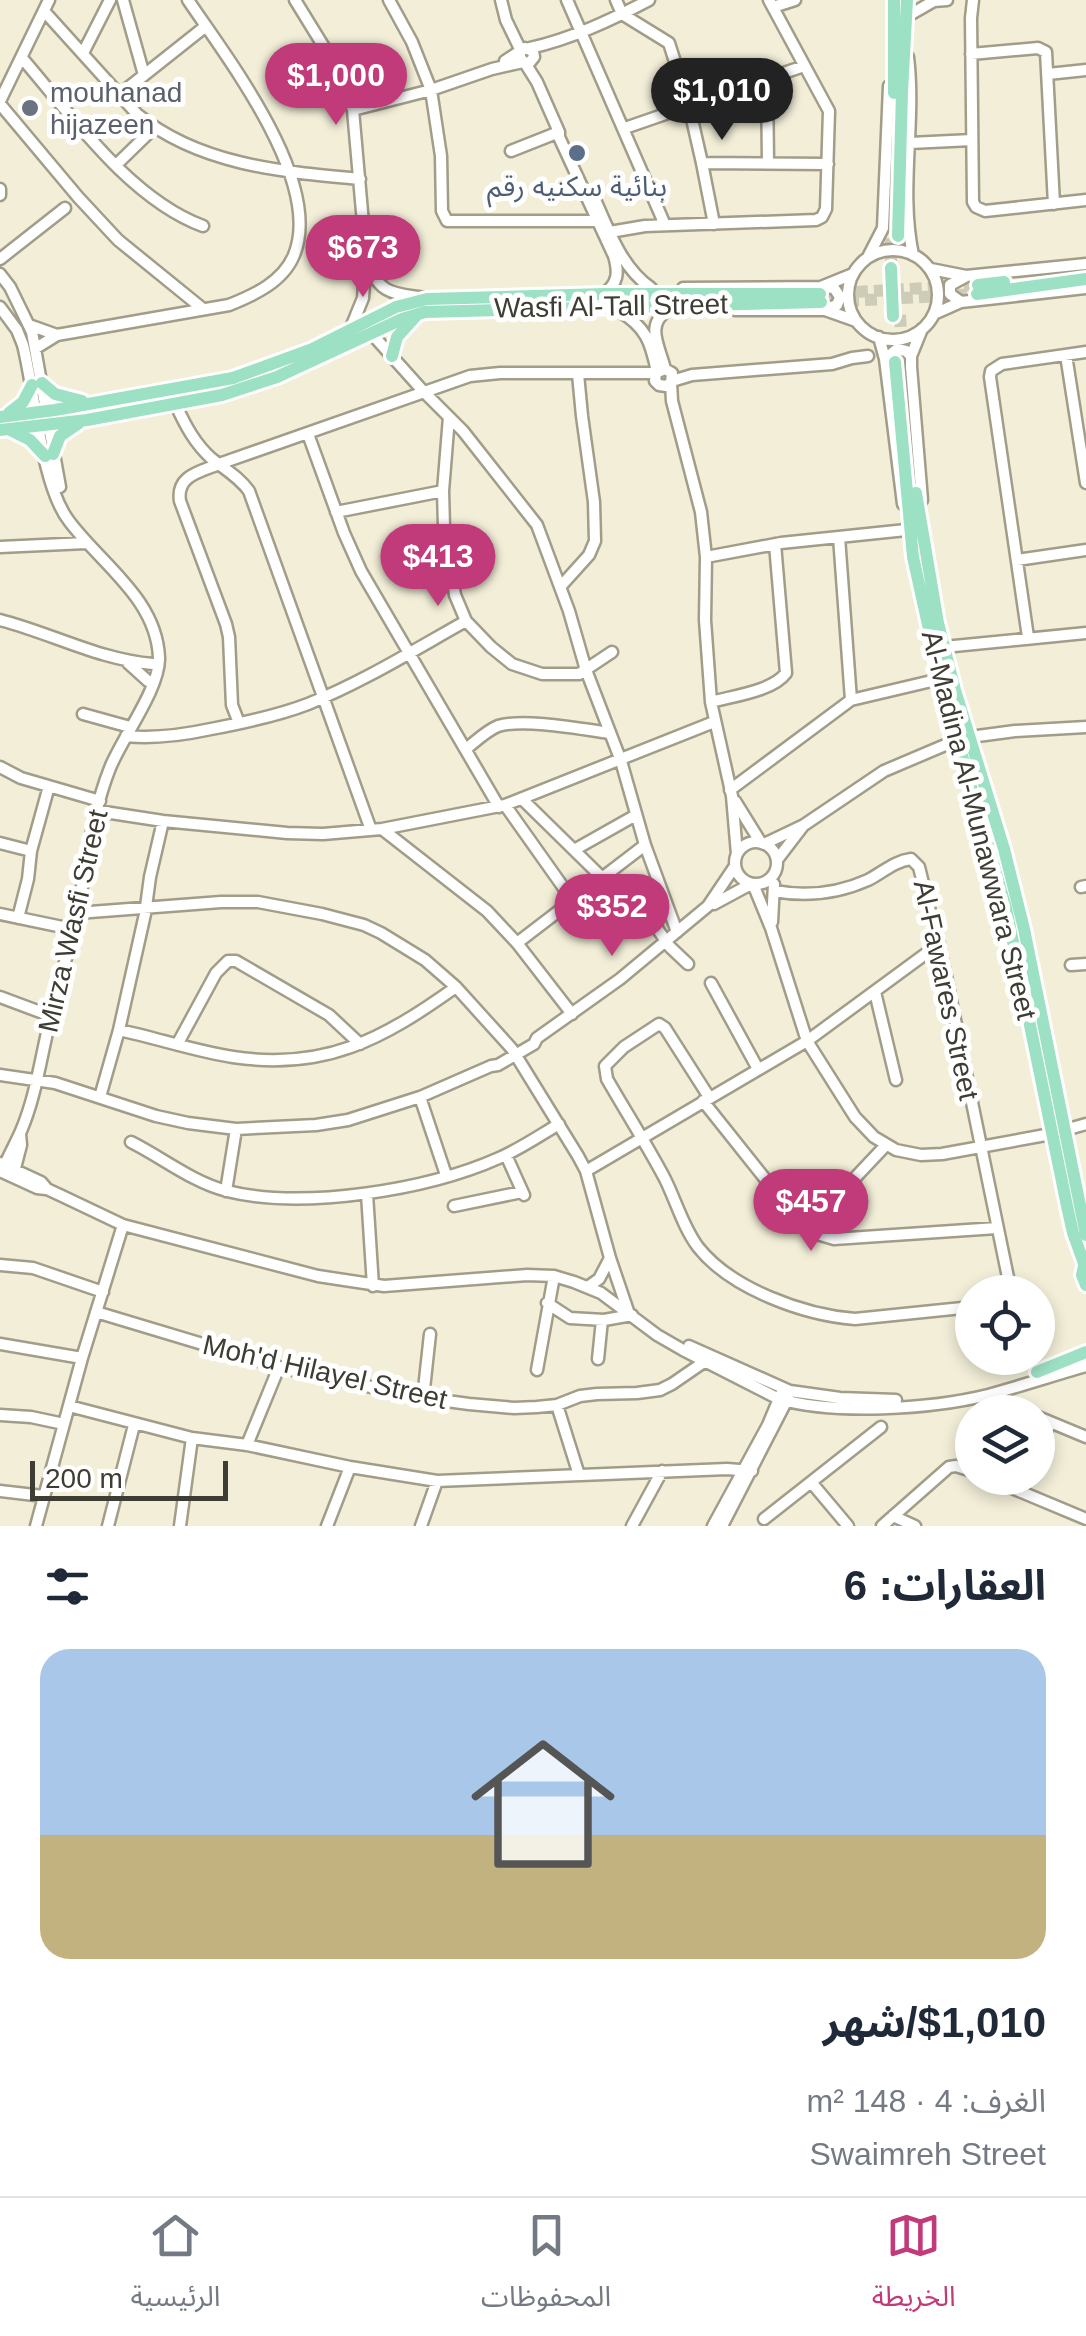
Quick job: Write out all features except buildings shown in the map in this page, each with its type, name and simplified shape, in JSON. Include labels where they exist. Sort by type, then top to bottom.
[{"type":"main road","points":[[894,0],[899,39],[895,232]]},
{"type":"main road","points":[[899,39],[907,0]]},
{"type":"main road","points":[[894,268],[896,316]]},
{"type":"main road","points":[[973,285],[1086,272]]},
{"type":"main road","points":[[973,285],[1086,280]]},
{"type":"main road","name":"Wasfi Al-Tall Street","points":[[43,419],[89,403],[233,378],[284,361],[396,307],[427,299],[822,298]]},
{"type":"main road","name":"Wasfi Al-Tall Street","points":[[3,423],[87,420],[176,405],[260,384],[419,313],[610,301]]},
{"type":"main road","points":[[392,356],[397,337],[419,313]]},
{"type":"main road","name":"Al-Madina Al-Munawwara Street","points":[[899,360],[913,470],[944,647],[1006,908],[1050,1134],[1085,1267],[1082,1274],[1086,1285]]},
{"type":"main road","name":"Al-Madina Al-Munawwara Street","points":[[899,360],[913,557],[940,680],[1018,900],[1086,1235]]},
{"type":"main road","points":[[87,420],[64,431],[49,455],[3,423],[37,384],[61,396],[89,403]]},
{"type":"main road","points":[[1055,1367],[1086,1359]]},
{"type":"street","points":[[83,53],[110,0]]},
{"type":"street","points":[[123,0],[144,75]]},
{"type":"street","points":[[36,348],[57,336],[229,305],[256,294],[279,277],[295,254],[300,224],[292,172],[247,88],[188,0]]},
{"type":"street","points":[[296,0],[335,65],[353,110],[366,257],[364,298],[349,330]]},
{"type":"street","points":[[389,0],[431,90],[442,156],[442,211],[447,221],[597,221]]},
{"type":"street","points":[[501,0],[614,256],[618,271],[610,301]]},
{"type":"street","points":[[567,0],[665,226]]},
{"type":"street","points":[[616,0],[622,14],[670,43],[689,106],[714,224]]},
{"type":"street","points":[[353,110],[492,69],[649,0]]},
{"type":"street","points":[[610,232],[822,218],[826,209],[828,111],[771,3],[795,0]]},
{"type":"street","points":[[906,17],[932,0],[947,0]]},
{"type":"street","points":[[973,0],[973,202],[980,210],[996,210],[1086,200]]},
{"type":"street","points":[[203,309],[118,240],[0,103],[47,6],[119,95],[154,128],[181,142],[254,166],[360,179]]},
{"type":"street","points":[[119,95],[206,26]]},
{"type":"street","points":[[610,301],[668,310],[822,298],[854,273],[895,232],[910,143],[911,82],[899,39]]},
{"type":"street","points":[[971,54],[1042,48],[1046,52],[1054,204]]},
{"type":"street","points":[[22,58],[116,165],[172,212],[202,226]]},
{"type":"street","points":[[624,128],[804,66]]},
{"type":"street","points":[[1048,74],[1086,70]]},
{"type":"street","points":[[767,78],[768,163]]},
{"type":"street","points":[[116,165],[154,128]]},
{"type":"street","points":[[511,151],[559,132]]},
{"type":"street","points":[[559,132],[564,135],[631,270],[651,288]]},
{"type":"street","points":[[910,143],[972,140]]},
{"type":"street","points":[[702,162],[828,164]]},
{"type":"street","points":[[0,259],[65,208]]},
{"type":"street","points":[[895,232],[930,269],[973,285]]},
{"type":"street","points":[[867,259],[889,250],[913,255]]},
{"type":"street","points":[[366,257],[378,284],[387,291],[427,299]]},
{"type":"street","points":[[960,302],[950,294],[953,281],[973,285],[1086,264]]},
{"type":"street","points":[[610,301],[651,288],[822,298],[879,337],[902,338],[922,329],[933,315],[938,296],[930,269]]},
{"type":"street","points":[[854,273],[849,298],[858,322]]},
{"type":"street","points":[[0,274],[29,325],[36,348],[37,384],[59,505],[86,544],[137,598],[151,624],[158,649]]},
{"type":"street","points":[[933,315],[960,302],[1086,288]]},
{"type":"street","points":[[610,301],[644,331],[672,401],[698,497],[706,557],[705,620],[711,702],[731,793],[736,860],[741,878],[752,884],[771,928],[808,1041],[864,1129],[906,1153],[942,1154],[1050,1134]]},
{"type":"street","points":[[0,307],[21,338],[37,384]]},
{"type":"street","points":[[663,377],[654,326],[658,316],[668,310]]},
{"type":"street","points":[[29,325],[57,336]]},
{"type":"street","name":"Al-Madina Al-Munawwara Street","points":[[899,360],[922,329]]},
{"type":"street","points":[[372,334],[476,446],[537,525],[677,932]]},
{"type":"street","name":"Al-Madina Al-Munawwara Street","points":[[879,337],[899,360],[906,530],[913,557]]},
{"type":"street","points":[[1028,637],[990,389],[991,371],[1002,364],[1086,352]]},
{"type":"street","points":[[1066,355],[1086,483]]},
{"type":"street","points":[[239,724],[232,705],[230,637],[178,490],[190,477],[423,392],[488,374],[640,373],[663,377],[796,368],[868,356]]},
{"type":"street","points":[[561,586],[595,542],[594,502],[578,374]]},
{"type":"street","points":[[176,405],[196,441],[249,491],[377,830],[477,901],[572,1014]]},
{"type":"street","points":[[450,417],[443,491],[447,558],[454,595],[466,620],[502,656],[528,670],[572,675],[612,652]]},
{"type":"street","points":[[308,434],[361,571],[502,806],[573,901]]},
{"type":"street","points":[[336,512],[443,491]]},
{"type":"street","points":[[706,557],[775,544],[906,530]]},
{"type":"street","points":[[839,537],[850,700]]},
{"type":"street","points":[[0,547],[86,544]]},
{"type":"street","points":[[711,702],[771,685],[786,672],[775,544]]},
{"type":"street","points":[[1017,560],[1086,550]]},
{"type":"street","points":[[0,620],[127,662],[153,664]]},
{"type":"street","points":[[82,714],[128,732],[160,737],[239,724],[324,697],[466,620]]},
{"type":"street","points":[[944,647],[1086,633]]},
{"type":"street","name":"Mirza Wasfi Street","points":[[138,714],[158,649]]},
{"type":"street","name":"Mirza Wasfi Street","points":[[6,1170],[21,1146],[20,1133],[77,913],[99,806],[110,769],[154,682],[158,649]]},
{"type":"street","points":[[127,662],[148,681]]},
{"type":"street","points":[[731,793],[850,700],[940,680]]},
{"type":"street","points":[[0,767],[99,806],[164,821],[322,834],[377,830],[523,800],[714,722]]},
{"type":"street","points":[[466,749],[493,728],[513,724],[610,733]]},
{"type":"street","points":[[708,906],[743,847],[804,825],[884,772],[963,738],[1086,727]]},
{"type":"street","points":[[726,774],[752,774]]},
{"type":"street","points":[[18,918],[49,786]]},
{"type":"street","points":[[731,793],[762,843],[770,848],[776,866],[771,928]]},
{"type":"street","points":[[523,800],[631,906],[655,924],[688,964]]},
{"type":"street","points":[[574,850],[636,814]]},
{"type":"street","points":[[100,1098],[119,1030],[164,821]]},
{"type":"street","points":[[0,1075],[54,1083],[172,1119],[236,1129],[348,1120],[420,1098],[534,1044],[708,906],[770,879],[804,825]]},
{"type":"street","points":[[0,843],[31,851]]},
{"type":"street","points":[[516,944],[646,844]]},
{"type":"street","name":"Al-Fawares Street","points":[[774,891],[820,895],[869,879],[898,862],[910,860],[919,867],[939,944],[1007,1275]]},
{"type":"street","points":[[77,913],[244,901],[291,906],[364,925],[425,960],[456,987],[514,1052],[559,1124],[586,1171],[630,1314]]},
{"type":"street","points":[[0,914],[72,929]]},
{"type":"street","points":[[586,1171],[808,1041],[939,944]]},
{"type":"street","points":[[178,1043],[216,973],[228,961],[236,960],[329,1015],[360,1044]]},
{"type":"street","points":[[1071,965],[1086,964]]},
{"type":"street","points":[[711,983],[758,1068]]},
{"type":"street","points":[[119,1030],[260,1060],[317,1057],[360,1044],[417,1014],[456,987]]},
{"type":"street","points":[[875,992],[896,1080]]},
{"type":"street","points":[[0,997],[51,1016]]},
{"type":"street","points":[[955,1310],[855,1319],[815,1312],[765,1295],[724,1270],[692,1238],[675,1199],[607,1080],[607,1061],[655,1025],[665,1028],[706,1099],[797,1219],[817,1234],[834,1239],[997,1228]]},
{"type":"street","points":[[420,1098],[446,1175]]},
{"type":"street","points":[[131,1142],[200,1182],[226,1191],[274,1197],[339,1197],[446,1175],[506,1155],[559,1124]]},
{"type":"street","points":[[1065,1130],[1086,1124]]},
{"type":"street","points":[[226,1191],[236,1129]]},
{"type":"street","points":[[853,1180],[886,1145]]},
{"type":"street","points":[[454,1206],[523,1194],[506,1155]]},
{"type":"street","points":[[6,1170],[41,1182],[124,1225],[318,1276],[373,1286],[511,1275],[554,1276],[589,1286],[657,1335],[704,1362],[751,1385],[785,1395],[898,1400],[981,1390],[1028,1375]]},
{"type":"street","points":[[367,1194],[373,1286]]},
{"type":"street","points":[[36,1526],[124,1225]]},
{"type":"street","points":[[589,1286],[599,1278],[610,1258]]},
{"type":"street","points":[[0,1265],[33,1268],[103,1292]]},
{"type":"street","points":[[536,1370],[554,1276]]},
{"type":"street","points":[[547,1304],[570,1318],[602,1320],[630,1314]]},
{"type":"street","name":"Moh'd Hilayel Street","points":[[96,1312],[280,1367],[417,1397],[514,1408],[557,1405],[580,1396],[660,1390],[704,1362]]},
{"type":"street","points":[[598,1359],[602,1320]]},
{"type":"street","points":[[652,1329],[806,1405],[862,1408],[955,1400]]},
{"type":"street","points":[[417,1397],[424,1389],[430,1334]]},
{"type":"street","points":[[0,1344],[82,1358]]},
{"type":"street","points":[[989,1395],[1086,1359]]},
{"type":"street","points":[[248,1445],[280,1367]]},
{"type":"street","points":[[751,1385],[766,1402],[771,1426]]},
{"type":"street","points":[[713,1526],[748,1469],[785,1395]]},
{"type":"street","points":[[557,1405],[578,1475]]},
{"type":"street","points":[[771,1426],[806,1405]]},
{"type":"street","points":[[69,1406],[192,1438],[437,1481],[748,1469]]},
{"type":"street","points":[[0,1415],[64,1424]]},
{"type":"street","points":[[1055,1424],[1086,1438]]},
{"type":"street","points":[[108,1526],[134,1425]]},
{"type":"street","points":[[764,1519],[881,1427]]},
{"type":"street","points":[[180,1526],[192,1438]]},
{"type":"street","points":[[328,1526],[350,1467]]},
{"type":"street","points":[[882,1526],[955,1467]]},
{"type":"street","points":[[722,1526],[748,1469]]},
{"type":"street","points":[[632,1526],[662,1471]]},
{"type":"street","points":[[421,1526],[437,1481]]},
{"type":"street","points":[[810,1482],[848,1526]]},
{"type":"street","points":[[0,1490],[44,1496]]},
{"type":"street","points":[[1029,1495],[1080,1521]]},
{"type":"street","points":[[894,1516],[915,1526]]},
{"type":"tunnel","points":[[891,235],[891,268]]},
{"type":"tunnel","points":[[820,294],[978,285]]},
{"type":"tunnel","points":[[829,302],[977,294]]},
{"type":"tunnel","points":[[900,315],[903,362]]},
{"type":"place","name":"mouhanad hijazeen","points":[[30,108]]},
{"type":"place","name":"بنائية سكنيه رقم","points":[[577,153]]}]
